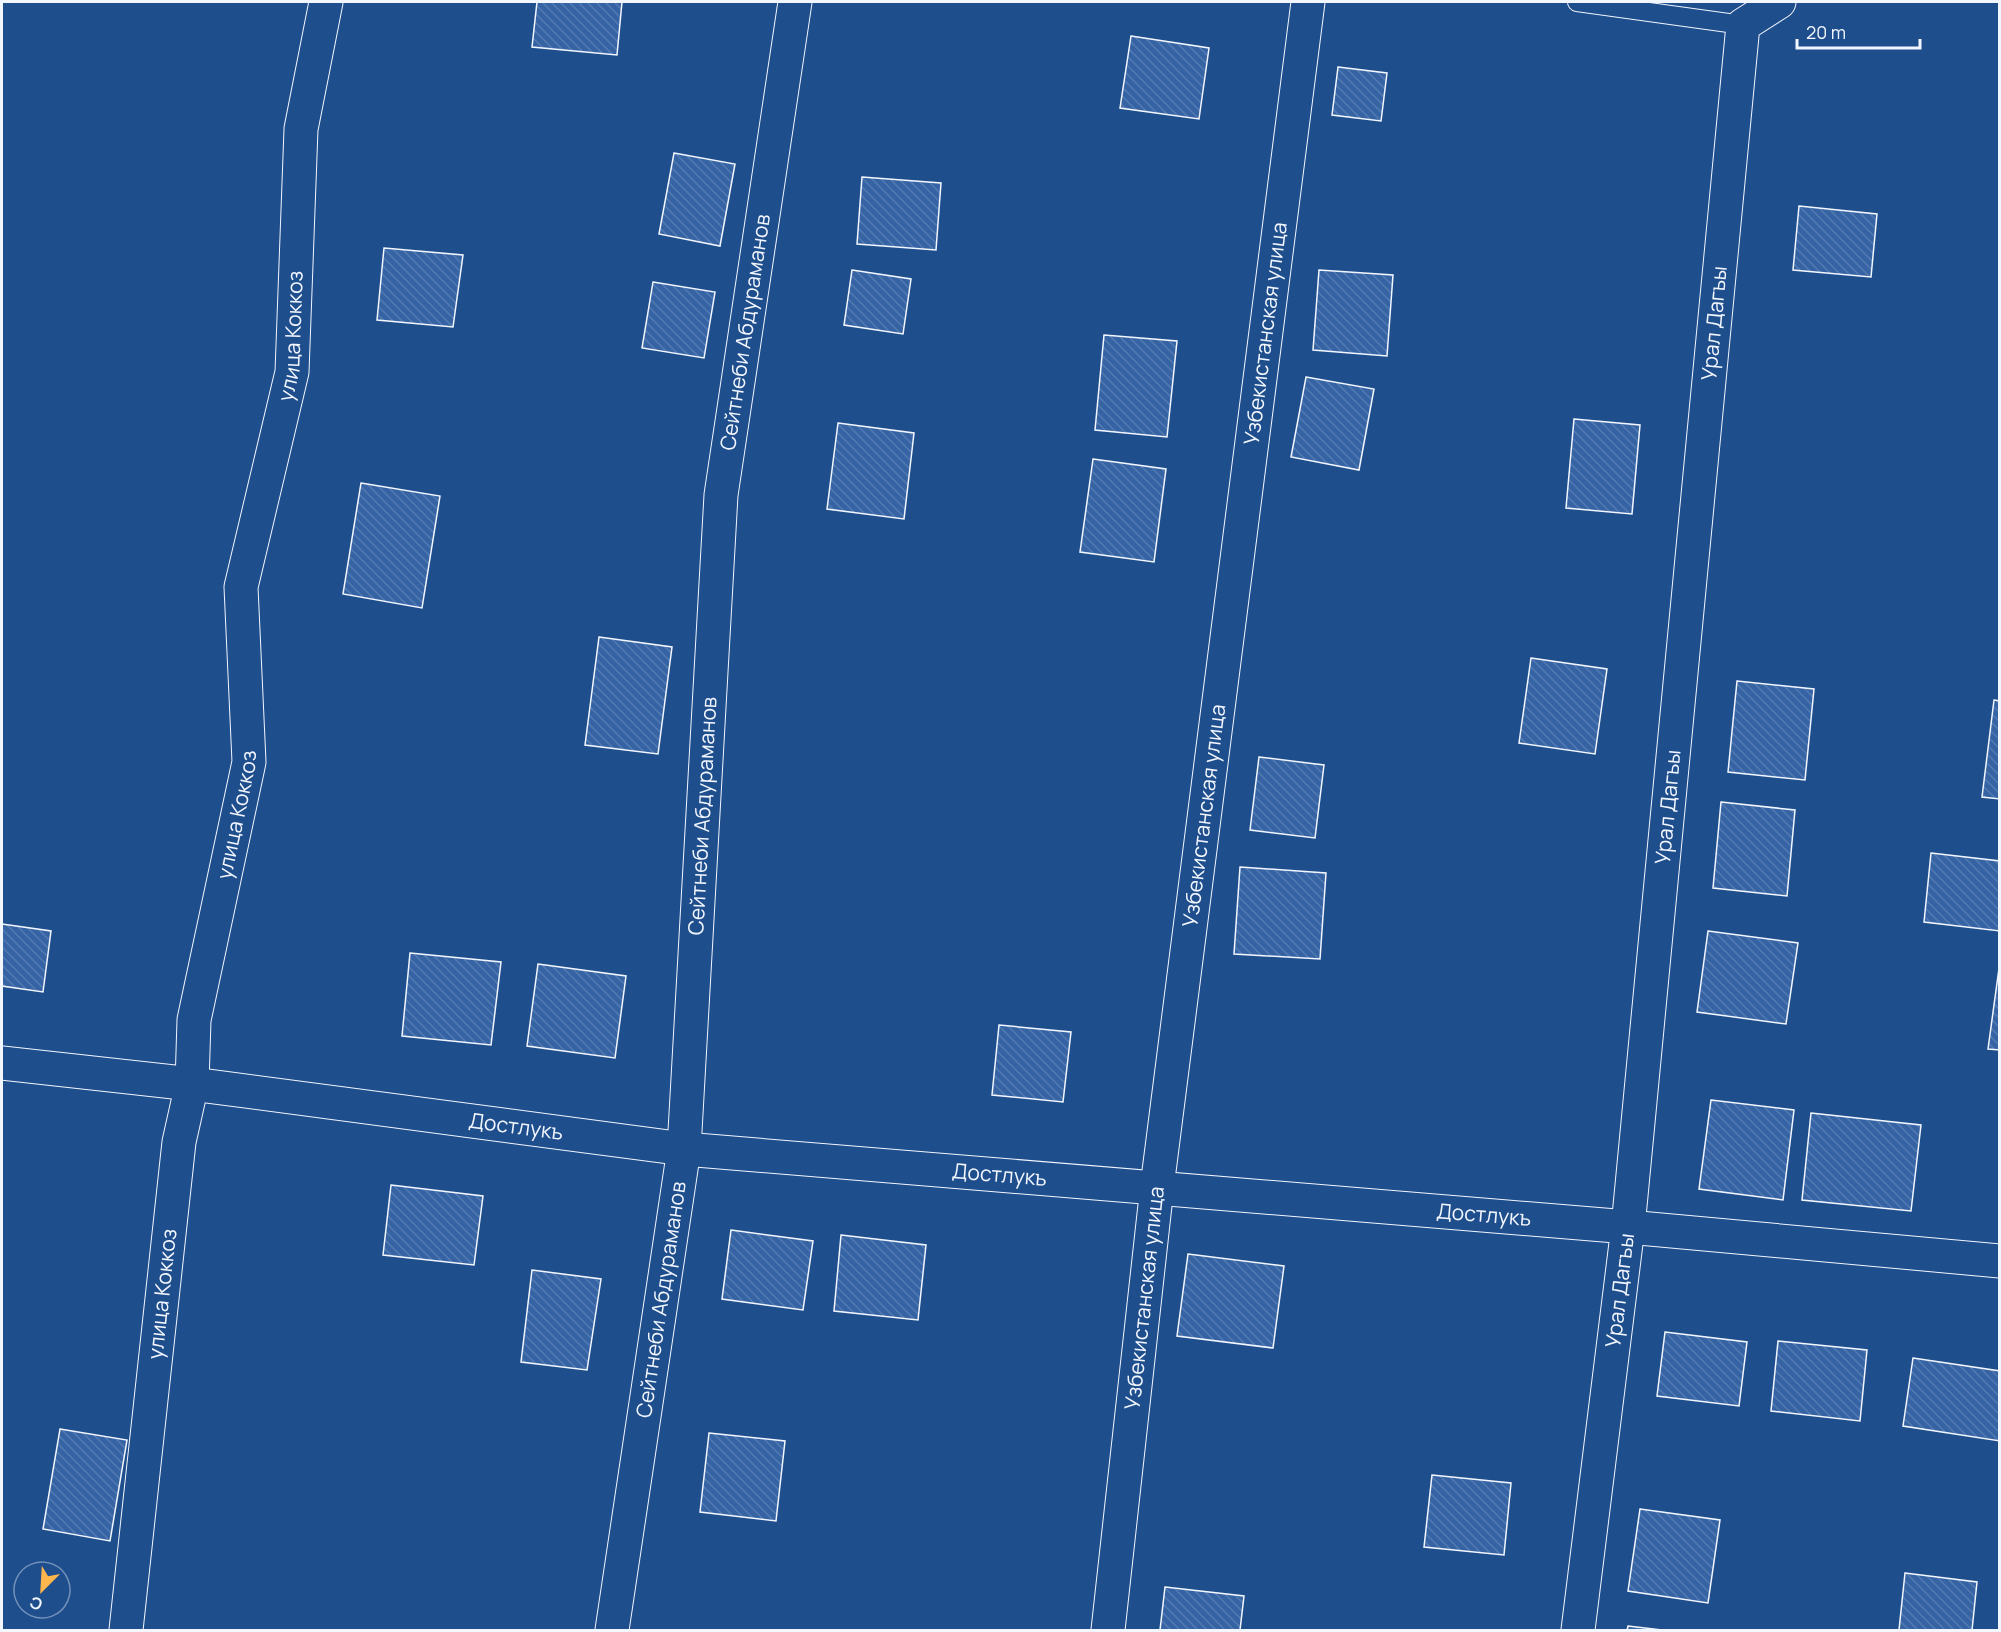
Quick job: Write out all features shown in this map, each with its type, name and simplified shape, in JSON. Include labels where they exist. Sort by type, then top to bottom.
[{"type":"street","name":"улица Коккоз","points":[[126,1630],[179,1142],[192,1084],[194,1020],[249,762],[241,587],[291,372],[301,129],[326,2]]},
{"type":"street","name":"Сейтнеби Абдураманов","points":[[612,1630],[684,1149],[721,495],[795,2]]},
{"type":"street","name":"Узбекистанская улица","points":[[1108,1630],[1158,1187],[1308,2]]},
{"type":"street","points":[[1743,26],[1779,2]]},
{"type":"street","name":"Урал Дагъы","points":[[1578,1630],[1628,1227],[1743,26]]},
{"type":"street","name":"Достлукъ","points":[[2,1063],[192,1084],[684,1149],[1158,1187],[2000,1261]]},
{"type":"lane","points":[[1577,2],[1743,26]]},
{"type":"building","points":[[537,2],[622,2],[617,55],[532,47]]},
{"type":"building","points":[[1131,36],[1209,48],[1199,119],[1120,108]]},
{"type":"building","points":[[1338,67],[1387,73],[1381,121],[1332,115]]},
{"type":"building","points":[[674,153],[735,164],[720,246],[659,234]]},
{"type":"building","points":[[862,177],[941,183],[936,250],[857,244]]},
{"type":"building","points":[[1799,206],[1877,214],[1871,277],[1793,270]]},
{"type":"building","points":[[384,248],[463,255],[453,327],[377,320]]},
{"type":"building","points":[[852,270],[911,279],[903,334],[844,325]]},
{"type":"building","points":[[1319,270],[1393,275],[1387,356],[1313,350]]},
{"type":"building","points":[[653,282],[715,292],[704,358],[642,348]]},
{"type":"building","points":[[1104,335],[1177,341],[1167,437],[1095,430]]},
{"type":"building","points":[[1306,377],[1374,389],[1359,470],[1291,457]]},
{"type":"building","points":[[1574,419],[1640,425],[1632,514],[1566,508]]},
{"type":"building","points":[[838,423],[914,433],[904,519],[827,509]]},
{"type":"building","points":[[1093,459],[1166,469],[1154,562],[1080,552]]},
{"type":"building","points":[[361,483],[440,496],[422,608],[343,594]]},
{"type":"building","points":[[599,637],[672,647],[658,754],[585,745]]},
{"type":"building","points":[[1531,658],[1607,669],[1595,754],[1519,743]]},
{"type":"building","points":[[1737,681],[1814,689],[1805,780],[1728,772]]},
{"type":"building","points":[[1994,700],[2000,701],[2000,799],[1982,797]]},
{"type":"building","points":[[1259,757],[1324,765],[1315,838],[1250,830]]},
{"type":"building","points":[[1721,802],[1795,810],[1787,896],[1713,888]]},
{"type":"building","points":[[1931,853],[2000,861],[2000,931],[1924,922]]},
{"type":"building","points":[[1240,867],[1326,873],[1320,959],[1234,954]]},
{"type":"building","points":[[2,924],[51,931],[43,992],[2,986]]},
{"type":"building","points":[[1708,931],[1798,943],[1786,1024],[1697,1012]]},
{"type":"building","points":[[410,953],[501,962],[491,1045],[402,1036]]},
{"type":"building","points":[[2000,961],[2000,1050],[1988,1049]]},
{"type":"building","points":[[538,964],[626,976],[615,1058],[527,1046]]},
{"type":"building","points":[[999,1025],[1071,1032],[1063,1102],[992,1095]]},
{"type":"building","points":[[1711,1100],[1794,1110],[1783,1200],[1699,1189]]},
{"type":"building","points":[[1811,1113],[1921,1125],[1911,1211],[1802,1200]]},
{"type":"building","points":[[391,1185],[483,1196],[474,1265],[383,1255]]},
{"type":"building","points":[[731,1230],[813,1241],[803,1310],[722,1299]]},
{"type":"building","points":[[841,1235],[926,1245],[918,1320],[834,1311]]},
{"type":"building","points":[[1188,1254],[1284,1266],[1273,1348],[1177,1336]]},
{"type":"building","points":[[532,1270],[601,1279],[587,1370],[521,1362]]},
{"type":"building","points":[[1665,1332],[1747,1342],[1739,1406],[1657,1396]]},
{"type":"building","points":[[1778,1341],[1867,1350],[1860,1421],[1771,1411]]},
{"type":"building","points":[[1913,1358],[2000,1371],[2000,1441],[1903,1426]]},
{"type":"building","points":[[60,1429],[127,1440],[110,1541],[43,1529]]},
{"type":"building","points":[[709,1433],[785,1441],[776,1521],[700,1512]]},
{"type":"building","points":[[1432,1475],[1511,1483],[1504,1555],[1424,1547]]},
{"type":"building","points":[[1640,1509],[1720,1520],[1708,1603],[1628,1591]]},
{"type":"building","points":[[1905,1573],[1977,1582],[1972,1630],[1899,1630]]},
{"type":"building","points":[[1165,1587],[1244,1596],[1240,1630],[1160,1630]]},
{"type":"building","points":[[1628,1626],[1662,1630],[1627,1630]]}]
